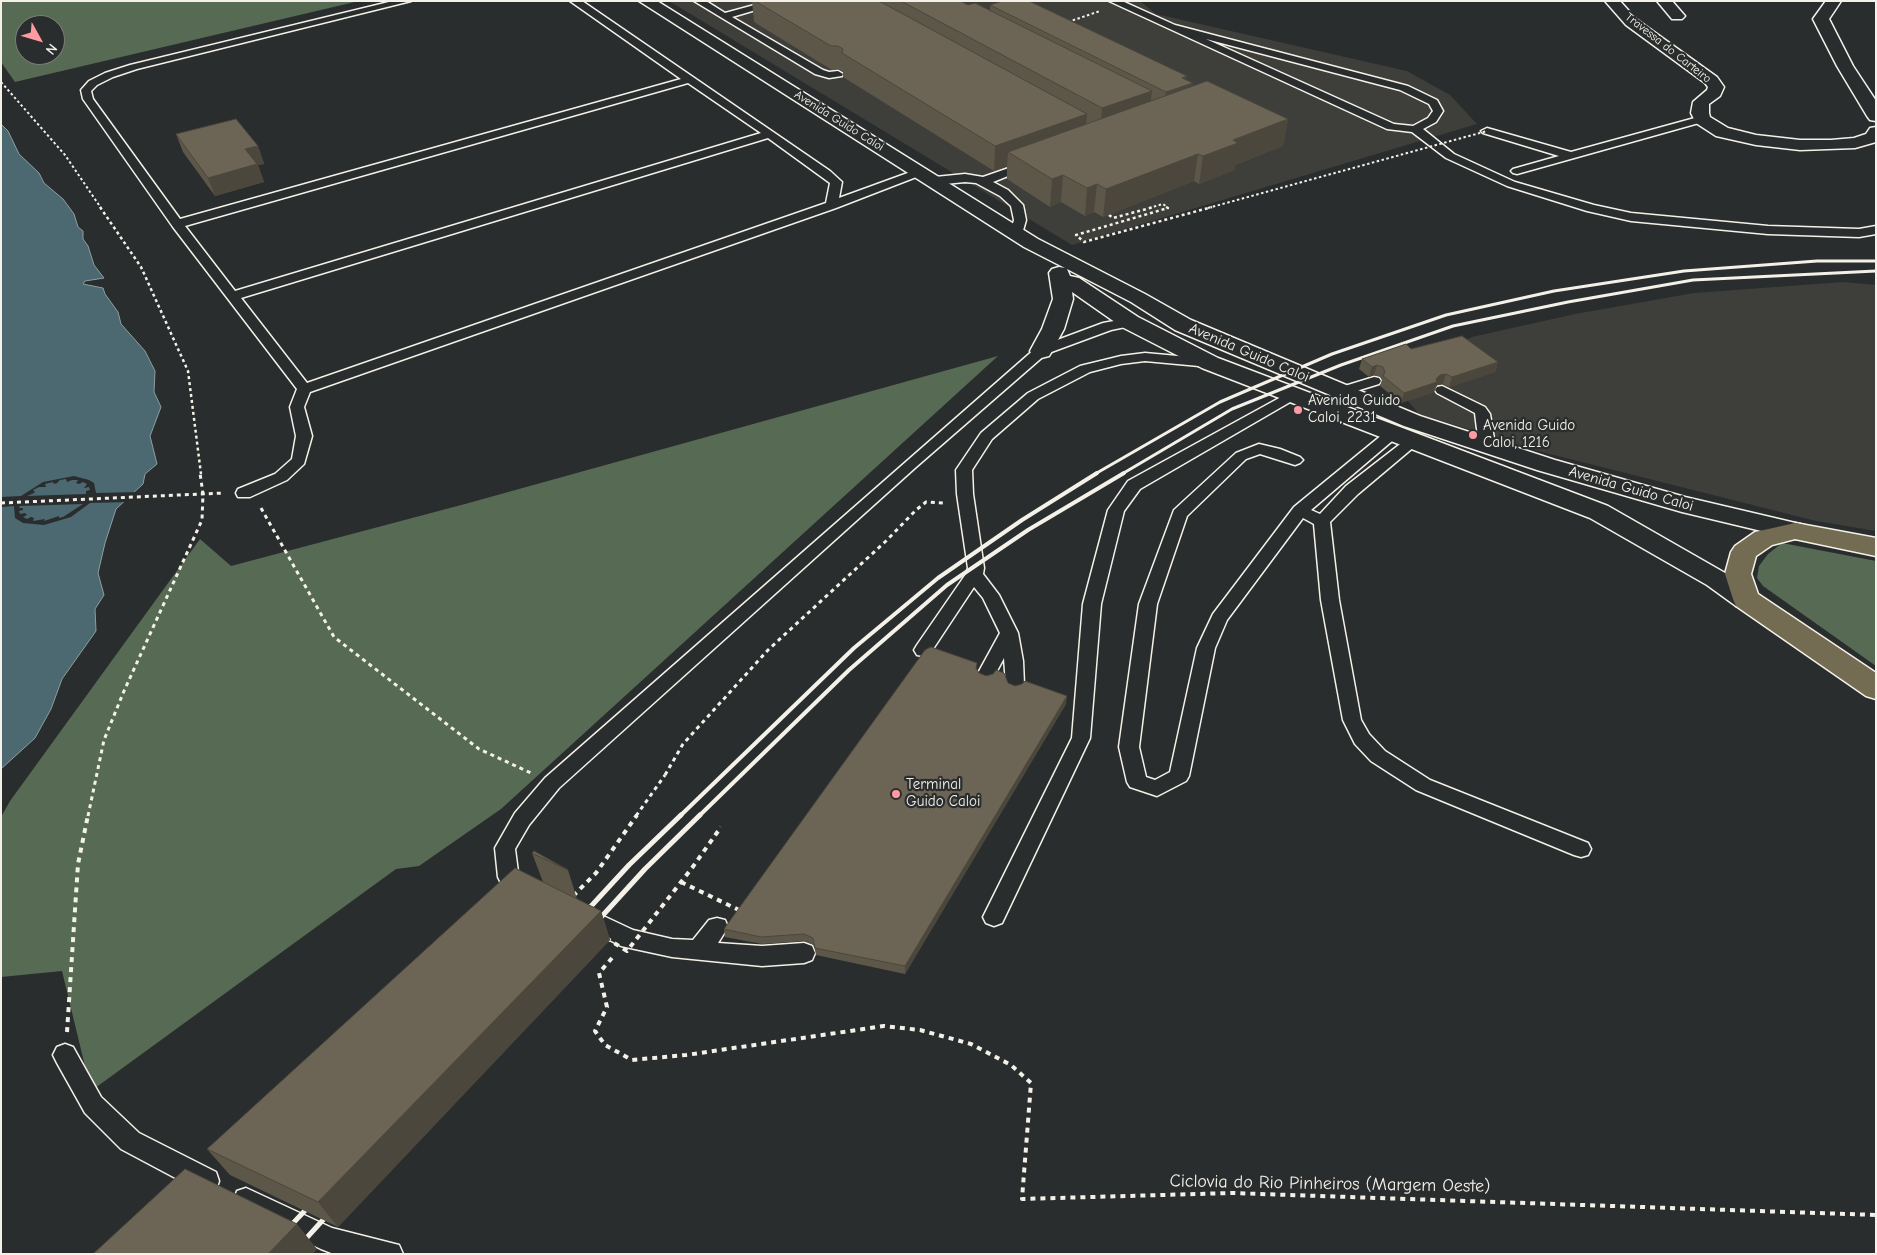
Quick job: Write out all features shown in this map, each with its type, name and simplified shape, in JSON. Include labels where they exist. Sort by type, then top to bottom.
[{"type":"highway","points":[[1876,547],[1795,531],[1764,538],[1744,552],[1738,574],[1746,599],[1876,688]]},
{"type":"main road","name":"Avenida Guido Caloi","points":[[646,1],[928,176],[1023,238],[1138,298],[1183,325],[1412,421],[1546,465],[1682,504],[1795,531]]},
{"type":"main road","name":"Travessa do Carteiro","points":[[1612,1],[1631,22],[1712,80],[1716,86],[1714,92],[1702,102],[1700,112],[1702,119]]},
{"type":"main road","points":[[1664,1],[1677,16]]},
{"type":"main road","points":[[1834,1],[1821,19],[1845,66],[1876,116]]},
{"type":"main road","points":[[1702,119],[1711,126],[1730,134],[1756,140],[1800,145],[1855,143],[1872,138],[1876,132]]},
{"type":"main road","name":"Avenida Guido Caloi","points":[[1023,238],[1059,273],[1130,322],[1210,363],[1599,512],[1708,574],[1746,599]]},
{"type":"main road","points":[[1041,351],[1053,329],[1062,299],[1059,273]]},
{"type":"main road","points":[[1130,322],[1183,325]]},
{"type":"lane","points":[[304,389],[177,224],[88,99],[86,90],[93,83],[134,67],[406,1]]},
{"type":"lane","points":[[575,1],[826,172],[836,182],[832,206]]},
{"type":"lane","points":[[698,1],[708,5],[723,16],[819,72],[829,75],[838,74]]},
{"type":"lane","points":[[723,16],[781,1]]},
{"type":"lane","points":[[1114,1],[1378,122],[1402,130],[1415,129],[1432,120],[1438,111],[1433,102],[1404,88],[1171,27]]},
{"type":"lane","points":[[177,224],[691,79]]},
{"type":"lane","points":[[1518,171],[1702,119]]},
{"type":"lane","points":[[1415,129],[1450,156],[1511,184],[1591,208],[1631,217],[1768,230],[1859,233],[1876,230]]},
{"type":"lane","points":[[1487,131],[1572,156]]},
{"type":"lane","points":[[232,296],[770,134]]},
{"type":"lane","points":[[984,181],[1044,159]]},
{"type":"lane","points":[[244,493],[281,477],[299,461],[304,436],[297,407],[304,389],[832,206],[928,176],[984,181],[1004,193],[1017,205],[1023,238]]},
{"type":"lane","points":[[543,894],[508,877],[505,848],[522,819],[552,783],[1041,351],[1108,326],[1130,322]]},
{"type":"lane","points":[[923,650],[974,576],[976,568],[964,470],[986,436],[1034,396],[1085,369],[1121,360],[1145,357],[1210,363]]},
{"type":"lane","points":[[1340,392],[1374,381]]},
{"type":"lane","points":[[1442,390],[1480,410],[1483,414],[1487,445]]},
{"type":"lane","points":[[994,917],[1081,738],[1092,604],[1116,510],[1134,485],[1292,395]]},
{"type":"lane","points":[[1295,460],[1275,452],[1259,449],[1241,456],[1180,514],[1148,604],[1129,747],[1137,782],[1157,788],[1179,776],[1206,648],[1219,618],[1300,511],[1403,437]]},
{"type":"lane","points":[[1403,437],[1322,521],[1330,600],[1352,720],[1362,739],[1378,756],[1423,785],[1581,849]]},
{"type":"lane","points":[[1300,511],[1322,521]]},
{"type":"lane","points":[[974,576],[990,595],[1009,633],[1014,661],[1015,685]]},
{"type":"lane","points":[[986,675],[1009,633]]},
{"type":"lane","points":[[570,903],[629,939],[698,951],[762,956],[804,953]]},
{"type":"lane","points":[[698,951],[717,927]]},
{"type":"lane","points":[[65,1055],[93,1105],[130,1142],[330,1240],[390,1254]]},
{"type":"path","points":[[1062,24],[1104,10],[1096,6]]},
{"type":"path","points":[[1,82],[65,155],[141,267],[188,372],[203,494],[202,520],[104,740],[78,864],[65,1055]]},
{"type":"path","points":[[1109,215],[1114,218],[1163,204],[1168,208],[1076,236],[1084,242],[1487,131]]},
{"type":"path","points":[[1,503],[244,493],[258,502],[334,638],[479,749],[552,783]]},
{"type":"path","points":[[570,903],[596,872],[665,775],[683,744],[768,650],[926,502],[941,502],[968,510]]},
{"type":"path","points":[[602,936],[627,951],[692,868],[721,827]]},
{"type":"path","points":[[681,882],[743,911]]},
{"type":"path","name":"Ciclovia do Rio Pinheiros (Margem Oeste)","points":[[629,939],[599,973],[607,1007],[595,1031],[605,1045],[632,1060],[686,1055],[884,1026],[920,1030],[971,1044],[1011,1065],[1031,1083],[1022,1199],[1232,1192],[1876,1215]]},
{"type":"shaded area","points":[[669,1],[1140,1],[1156,14],[1407,71],[1450,95],[1477,124],[1072,245]]},
{"type":"shaded area","points":[[1843,282],[1876,285],[1876,531],[1816,521],[1542,452],[1419,414],[1387,376],[1472,337],[1575,314],[1694,293]]},
{"type":"green space","points":[[1,1],[359,1],[15,82],[1,62]]},
{"type":"green space","points":[[998,356],[501,809],[419,866],[396,869],[91,1091],[62,971],[1,977],[1,817],[10,801],[200,539],[231,566],[465,504]]},
{"type":"green space","points":[[1782,543],[1876,561],[1876,666],[1763,586],[1757,578],[1759,566],[1768,554]]},
{"type":"water","points":[[1,124],[8,131],[19,154],[39,173],[44,183],[63,199],[74,214],[78,227],[83,231],[83,239],[88,246],[94,265],[104,278],[85,281],[83,284],[103,288],[118,312],[121,324],[145,351],[155,371],[154,392],[161,407],[150,436],[157,464],[145,474],[143,484],[116,509],[105,543],[98,573],[104,595],[95,609],[96,631],[62,679],[51,709],[35,738],[1,769]]},
{"type":"pier","points":[[74,476],[94,483],[96,493],[139,492],[128,502],[90,503],[71,517],[44,525],[23,523],[15,518],[14,506],[1,507],[1,497],[21,496],[43,482]],"holes":[[[66,479],[67,482],[72,480],[78,480],[76,483],[79,484],[83,482],[87,484],[84,488],[89,487],[90,490],[86,491],[86,494],[27,496],[34,493],[33,490],[39,487],[46,487],[45,484],[53,482],[54,484]],[[83,504],[63,517],[59,518],[59,516],[44,521],[45,519],[33,521],[34,518],[31,517],[27,519],[23,517],[27,515],[25,513],[20,514],[19,511],[23,510],[23,508],[19,508],[20,506]]]},
{"type":"building","points":[[755,1],[879,1],[1087,114],[995,146],[842,53],[843,49],[838,46],[831,46]]},
{"type":"building","points":[[901,1],[960,1],[968,5],[975,3],[1152,91],[1102,108]]},
{"type":"building","points":[[1002,1],[1029,1],[1187,76],[1182,78],[1193,83],[1166,92],[990,5]]},
{"type":"building","points":[[1207,81],[1288,119],[1233,140],[1238,143],[1203,156],[1198,154],[1106,189],[1097,184],[1087,188],[1063,175],[1052,179],[1008,152]]},
{"type":"building","points":[[236,119],[258,146],[245,149],[257,164],[208,178],[176,134]]},
{"type":"building","points":[[1462,336],[1498,362],[1452,377],[1446,374],[1440,375],[1436,379],[1437,382],[1404,393],[1383,376],[1385,372],[1383,367],[1377,365],[1372,367],[1362,359],[1406,344],[1411,349]]},
{"type":"building","points":[[931,647],[977,663],[976,668],[979,673],[986,676],[993,674],[996,670],[1004,673],[1008,683],[1015,686],[1025,681],[1067,696],[905,966],[815,948],[813,938],[804,934],[761,937],[724,929],[925,650]]},
{"type":"building","points":[[534,851],[568,870],[532,853]]},
{"type":"building","points":[[515,868],[601,911],[318,1202],[207,1149]]},
{"type":"building","points":[[185,1169],[297,1224],[268,1254],[93,1254]]},
{"type":"railway","points":[[1095,474],[1220,402],[1332,354],[1446,315],[1554,291],[1684,271],[1817,261],[1876,261]]},
{"type":"railway","points":[[1122,474],[1232,409],[1341,365],[1453,326],[1568,302],[1693,280],[1876,271]]},
{"type":"railway","points":[[680,816],[854,648],[938,578],[1022,520],[1097,473]]},
{"type":"railway","points":[[699,816],[849,670],[947,585],[1028,530],[1124,473]]},
{"type":"railway","points":[[582,916],[629,865],[681,815]]},
{"type":"railway","points":[[593,926],[645,869],[700,815]]},
{"type":"railway","points":[[264,1254],[313,1202]]},
{"type":"railway","points":[[292,1254],[332,1210]]},
{"type":"place","name":"Avenida Guido Caloi, 2231","points":[[1298,410]]},
{"type":"place","name":"Avenida Guido Caloi, 1216","points":[[1473,435]]},
{"type":"place","name":"Terminal Guido Caloi","points":[[896,794]]}]
